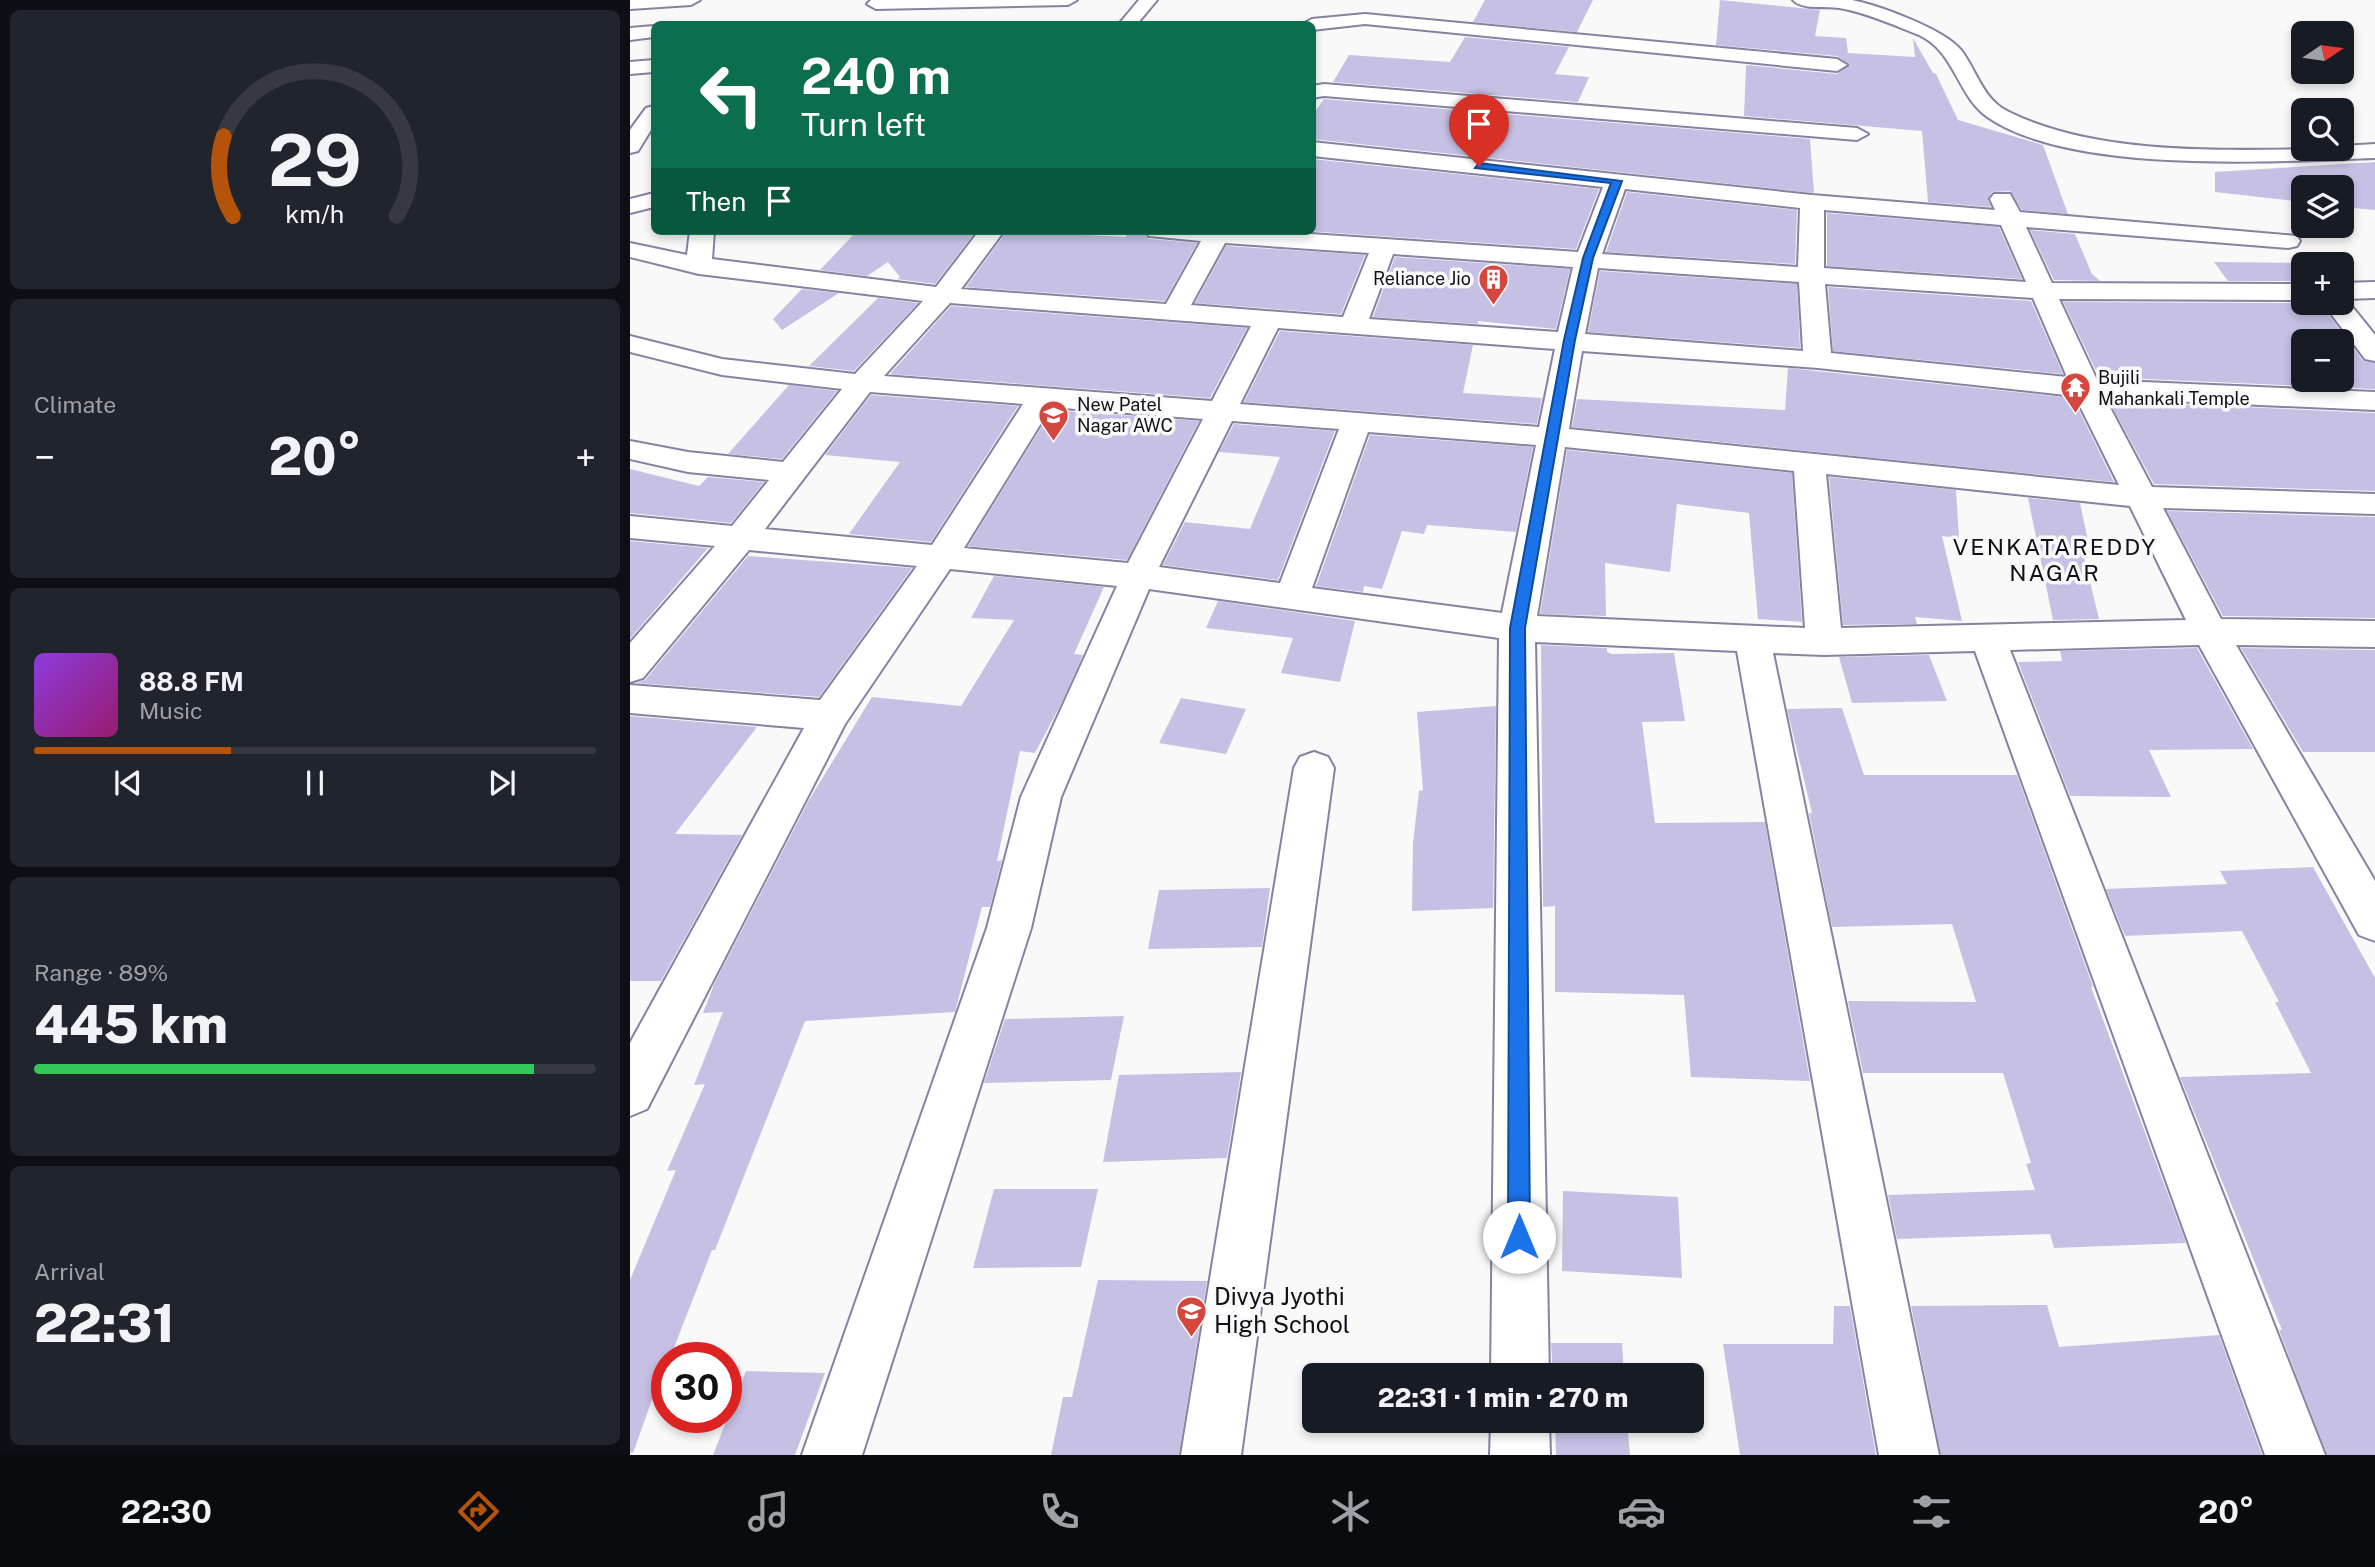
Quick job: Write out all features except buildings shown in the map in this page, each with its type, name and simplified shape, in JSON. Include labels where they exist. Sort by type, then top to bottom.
[{"type":"street","points":[[630,4],[691,0]]},
{"type":"street","points":[[874,6],[1068,0]]},
{"type":"street","points":[[1130,21],[1148,0]]},
{"type":"street","points":[[1802,0],[1841,2],[1912,25],[1935,36],[1954,53],[1965,69],[1975,96],[1985,107],[2034,132],[2111,147],[2195,154],[2375,152]]},
{"type":"street","points":[[967,21],[980,1]]},
{"type":"street","points":[[1316,25],[1365,19],[1838,65]]},
{"type":"street","points":[[630,34],[651,33]]},
{"type":"street","points":[[630,68],[651,66]]},
{"type":"street","points":[[1316,91],[1857,134]]},
{"type":"street","points":[[630,113],[651,111]]},
{"type":"street","points":[[630,146],[651,115]]},
{"type":"street","points":[[1316,149],[1812,202],[2005,206],[2294,248],[2271,220]]},
{"type":"street","points":[[1520,1363],[1517,628],[1570,340],[1588,258],[1617,181]]},
{"type":"street","points":[[630,206],[651,201]]},
{"type":"street","points":[[1812,202],[1811,275],[1818,360]]},
{"type":"street","points":[[2005,206],[2086,388],[2210,632],[2375,921]]},
{"type":"street","points":[[699,266],[702,235]]},
{"type":"street","points":[[630,668],[741,537],[862,383],[943,295],[989,235]]},
{"type":"street","points":[[1175,311],[1217,235]]},
{"type":"street","points":[[1246,235],[2043,291],[2291,292]]},
{"type":"street","points":[[1353,324],[1384,245]]},
{"type":"street","points":[[630,250],[699,266],[808,283],[943,295],[1818,360],[2086,388],[2375,401]]},
{"type":"street","points":[[2354,291],[2375,290]]},
{"type":"street","points":[[2345,315],[2375,353]]},
{"type":"street","points":[[832,1455],[1009,929],[1041,797],[1138,576],[1269,318]]},
{"type":"street","points":[[630,344],[722,367],[862,383],[1044,395],[1356,423],[1554,437],[2141,497],[2375,504]]},
{"type":"street","points":[[630,1092],[830,715],[943,556],[1044,395]]},
{"type":"street","points":[[1292,596],[1356,423]]},
{"type":"street","points":[[630,450],[688,462],[791,473]]},
{"type":"street","points":[[1809,464],[1824,642]]},
{"type":"street","points":[[630,527],[1138,576],[1517,628],[1824,642],[2210,632],[2375,634]]},
{"type":"street","points":[[1987,636],[2295,1455]]},
{"type":"street","points":[[1753,640],[1909,1455]]},
{"type":"street","points":[[630,699],[830,715]]},
{"type":"street","points":[[1211,1455],[1314,768]]},
{"type":"street","points":[[1520,1433],[1520,1455]]},
{"type":"place","name":"Reliance Jio","points":[[1494,306]]},
{"type":"place","name":"Bujili Mahankali Temple","points":[[2075,415]]},
{"type":"place","name":"New Patel Nagar AWC","points":[[1054,442]]},
{"type":"place","name":"Divya Jyothi High School","points":[[1191,1338]]},
{"type":"district","name":"VENKATAREDDY NAGAR","points":[[2055,560]]},
{"type":"route","points":[[1479,166],[1617,181],[1588,258],[1570,340],[1517,628],[1519,1237]]}]
